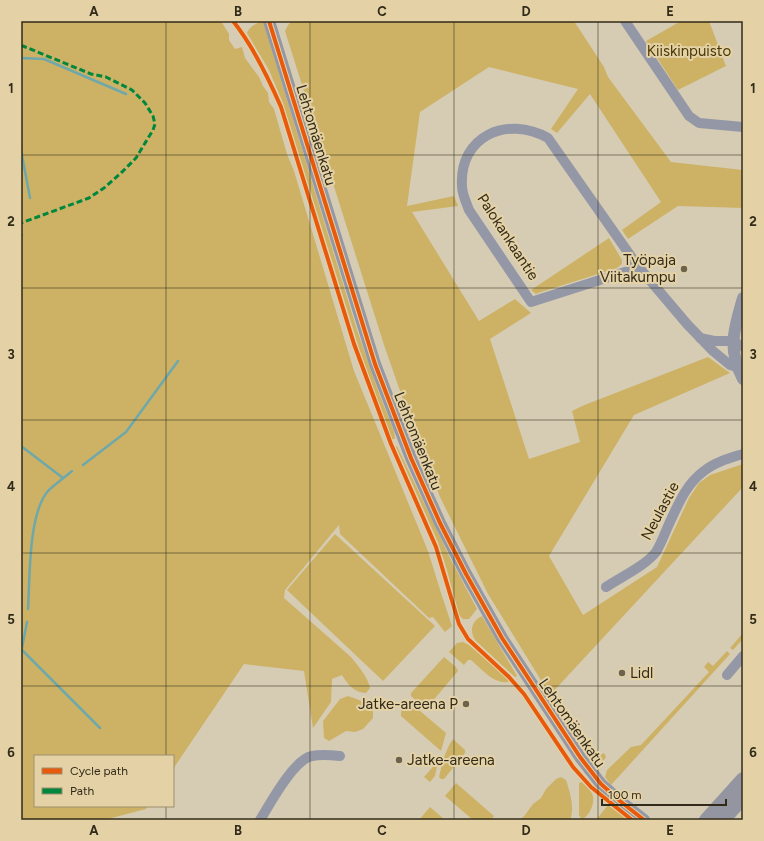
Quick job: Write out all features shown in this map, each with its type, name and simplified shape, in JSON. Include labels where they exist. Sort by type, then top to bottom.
[{"type":"main road","points":[[706,820],[743,779]]},
{"type":"main road","points":[[723,820],[743,798]]},
{"type":"street","name":"Lehtomäenkatu","points":[[269,21],[375,364],[410,458],[440,523],[466,574],[502,638],[580,757],[604,787],[644,820]]},
{"type":"street","points":[[625,21],[689,116],[698,123],[743,127]]},
{"type":"street","name":"Palokankaantie","points":[[637,265],[628,271],[531,302],[469,210],[462,187],[462,174],[465,161],[470,151],[485,137],[507,128],[538,132],[548,138],[637,265],[700,338],[730,366],[740,366]]},
{"type":"street","points":[[743,298],[734,330],[738,344],[743,379]]},
{"type":"street","points":[[700,338],[738,344]]},
{"type":"street","name":"Neulastie","points":[[606,587],[645,562],[656,551],[680,500],[696,477],[704,470],[715,464],[743,454]]},
{"type":"street","points":[[727,675],[743,656]]},
{"type":"street","points":[[260,820],[297,764],[305,758],[312,756],[340,756]]},
{"type":"green space","points":[[21,21],[221,21],[229,34],[229,40],[235,49],[242,47],[245,58],[259,77],[268,93],[269,102],[274,109],[287,154],[294,171],[354,371],[428,551],[452,626],[445,632],[433,617],[429,618],[340,534],[339,525],[285,590],[284,598],[351,657],[360,668],[369,684],[370,688],[366,693],[362,693],[352,687],[346,682],[342,675],[332,679],[331,702],[313,728],[304,671],[244,664],[174,768],[174,755],[34,755],[34,807],[147,807],[146,809],[104,820],[21,820]]},
{"type":"green space","points":[[263,21],[357,330],[394,431],[395,439],[392,439],[360,351],[283,103],[269,70],[247,33],[251,27]]},
{"type":"green space","points":[[292,21],[574,21],[604,67],[608,77],[671,162],[743,170],[743,208],[678,206],[628,239],[622,230],[661,202],[590,94],[557,133],[551,129],[578,89],[489,67],[420,112],[407,206],[454,196],[458,206],[412,212],[479,321],[515,299],[531,313],[490,339],[529,459],[580,442],[572,411],[582,406],[708,357],[730,373],[634,415],[549,556],[583,615],[657,567],[689,498],[699,483],[710,475],[743,464],[743,487],[550,695],[488,594],[440,497],[422,454],[384,345],[285,31]]},
{"type":"green space","name":"Kiiskinpuisto","points":[[681,21],[709,21],[726,66],[678,90],[646,41]]},
{"type":"green space","points":[[609,238],[622,260],[622,264],[617,268],[536,294],[531,290]]},
{"type":"green space","points":[[397,446],[451,560],[477,609],[469,619],[463,619],[459,615],[438,542],[396,447]]},
{"type":"green space","points":[[335,534],[435,626],[383,681],[287,590]]},
{"type":"green space","points":[[482,616],[517,676],[515,677],[474,638],[472,634],[473,624]]},
{"type":"green space","points":[[743,633],[743,639],[733,650],[730,648]]},
{"type":"green space","points":[[463,642],[469,645],[509,680],[508,682],[497,681],[471,660],[468,660],[464,665],[449,652],[457,643]]},
{"type":"green space","points":[[727,651],[730,654],[611,785],[605,777],[607,770],[631,747],[641,745],[709,672],[704,667],[708,662],[713,666]]},
{"type":"green space","points":[[444,657],[456,667],[458,671],[426,709],[411,696],[411,693]]},
{"type":"green space","points":[[348,696],[372,708],[373,718],[363,729],[355,732],[346,731],[329,741],[324,738],[323,721],[340,699]]},
{"type":"green space","points":[[409,703],[446,733],[441,751],[401,716],[402,708]]},
{"type":"green space","points":[[563,703],[598,756],[604,753],[606,757],[603,761],[597,763],[591,761],[556,708]]},
{"type":"green space","points":[[453,739],[465,750],[465,753],[444,779],[441,779],[439,777],[443,762]]},
{"type":"green space","points":[[438,761],[435,776],[430,782],[424,777]]},
{"type":"green space","points":[[561,777],[566,780],[570,795],[572,810],[570,820],[520,820],[533,804],[541,798],[546,789],[556,779]]},
{"type":"green space","points":[[582,782],[593,796],[593,803],[588,815],[582,820],[579,815],[579,783]]},
{"type":"green space","points":[[456,783],[494,816],[491,820],[473,820],[445,796]]},
{"type":"green space","points":[[608,805],[628,820],[596,820]]},
{"type":"green space","points":[[430,807],[445,820],[419,820]]},
{"type":"waterway","points":[[21,58],[44,59],[126,94]]},
{"type":"waterway","points":[[21,150],[30,198]]},
{"type":"waterway","points":[[83,465],[126,432],[178,361]]},
{"type":"waterway","points":[[21,446],[63,478]]},
{"type":"waterway","points":[[28,609],[31,547],[33,531],[41,501],[48,491],[72,471]]},
{"type":"waterway","points":[[21,653],[27,622]]},
{"type":"waterway","points":[[22,650],[100,728]]},
{"type":"marked path","points":[[21,46],[91,74],[106,77],[132,90],[145,103],[153,116],[155,124],[136,158],[104,188],[89,198],[21,223]]},
{"type":"cycle path","points":[[233,21],[260,62],[281,107],[354,344],[391,444],[436,547],[459,624],[468,639],[509,677],[524,694],[573,767],[591,787],[632,820]]},
{"type":"cycle path","points":[[269,21],[375,364],[411,458],[440,523],[466,574],[502,638],[580,757],[601,784],[644,820]]},
{"type":"place","name":"Työpaja Viitakumpu","points":[[684,269]]},
{"type":"place","name":"Lidl","points":[[622,673]]},
{"type":"place","name":"Jatke-areena P","points":[[466,704]]},
{"type":"place","name":"Jatke-areena","points":[[399,760]]}]
